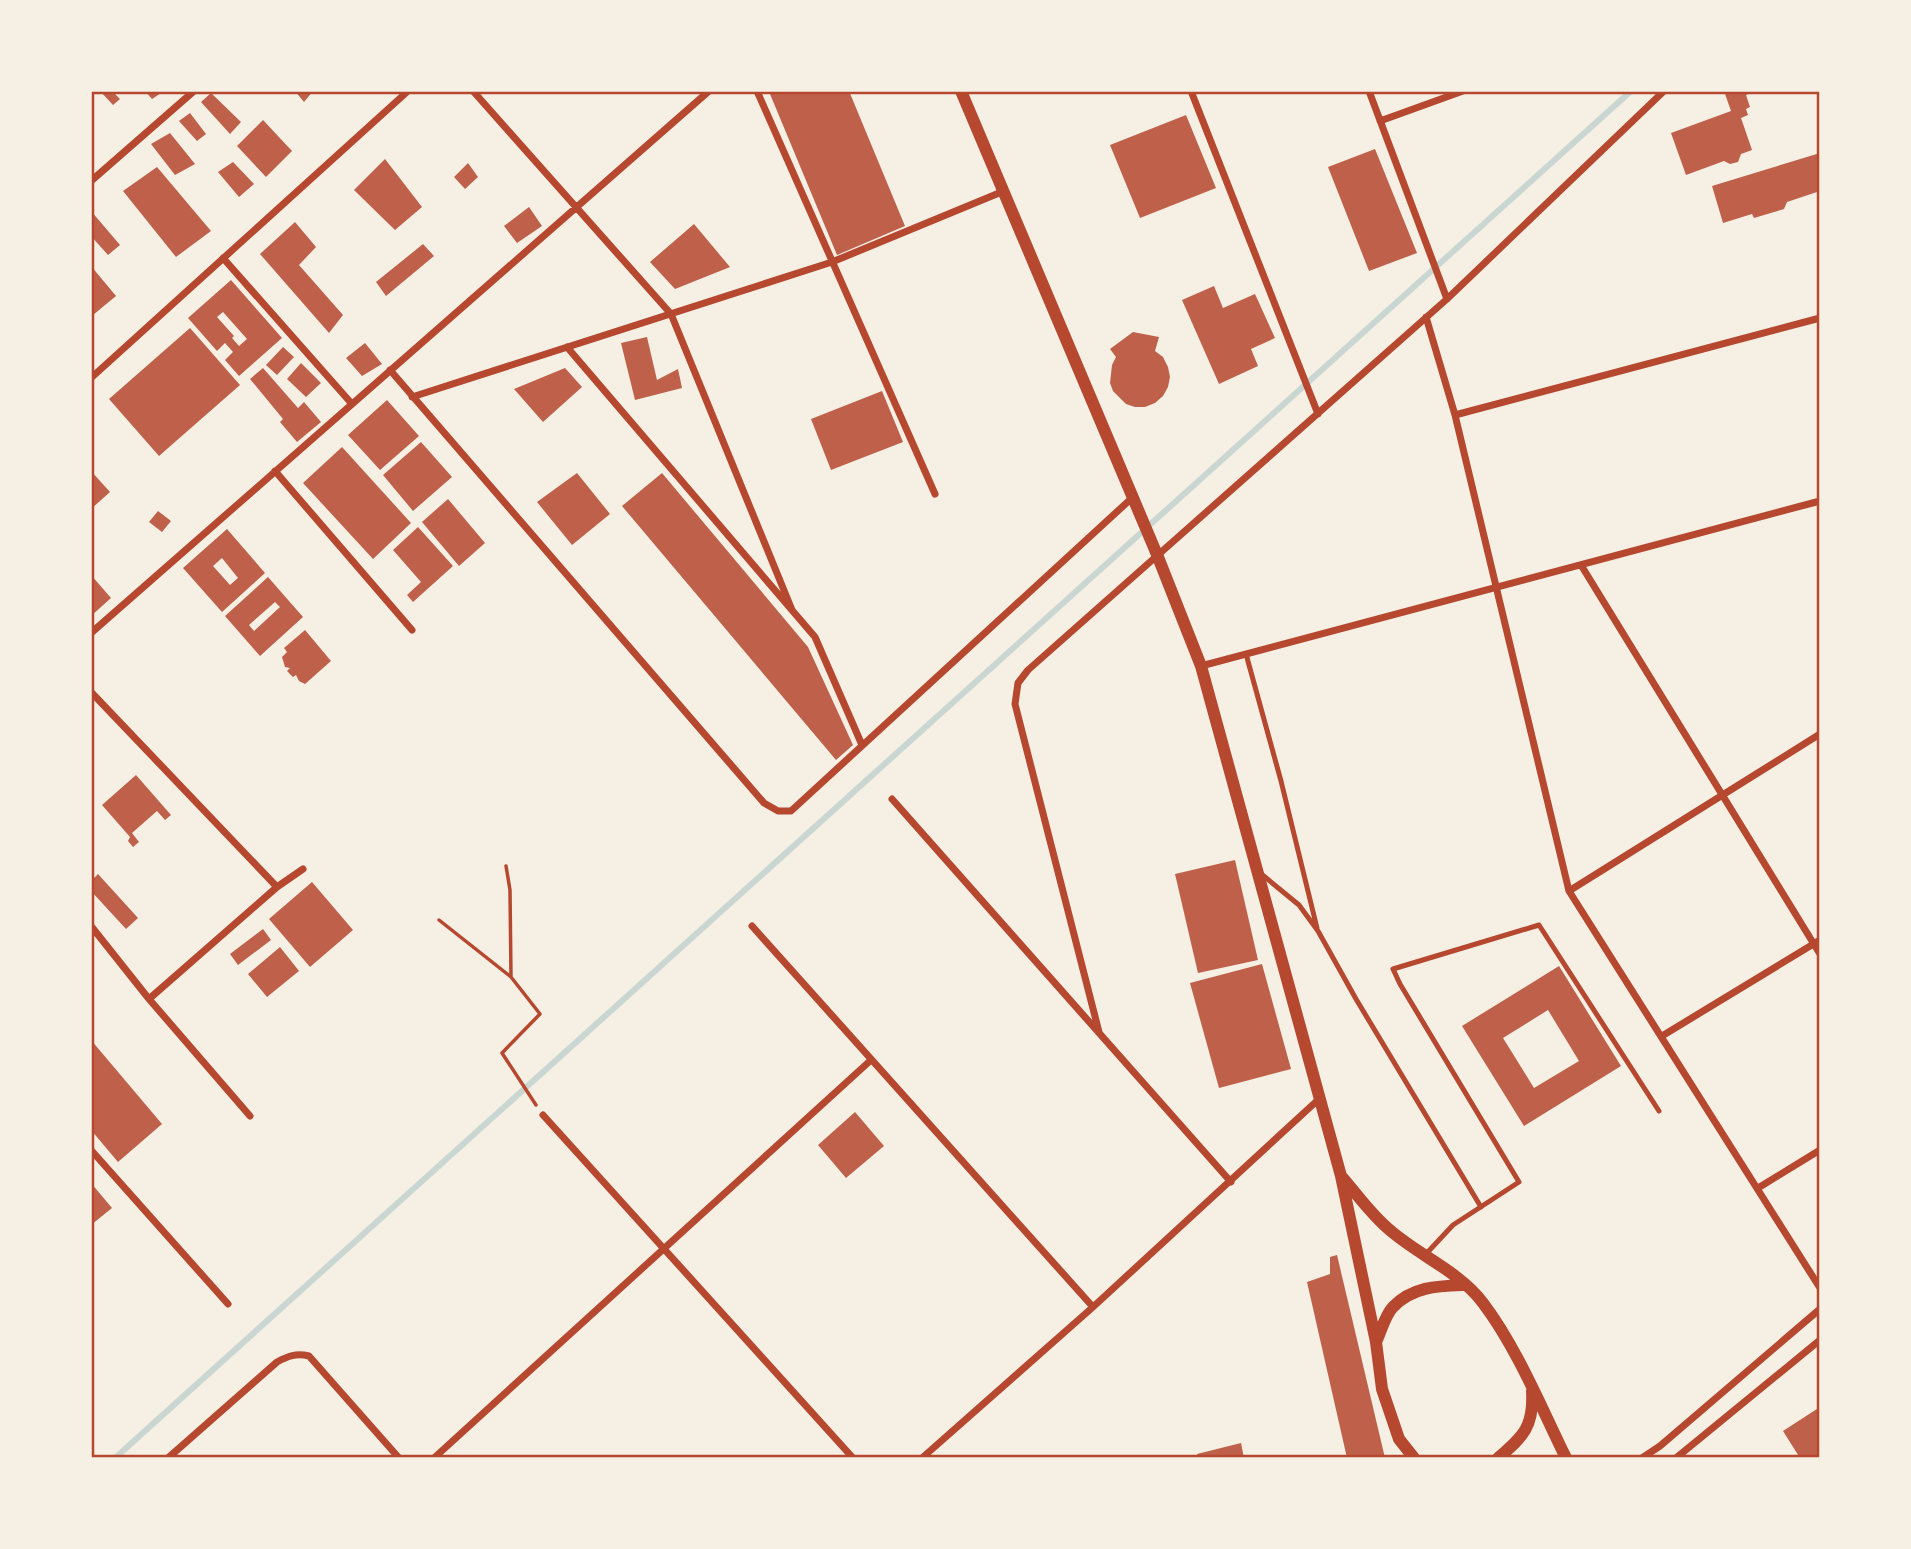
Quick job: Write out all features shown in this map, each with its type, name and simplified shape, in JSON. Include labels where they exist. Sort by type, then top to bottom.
[{"type":"street","points":[[91,181],[194,91]]},
{"type":"street","points":[[91,377],[408,91]]},
{"type":"street","points":[[472,91],[671,314],[792,610]]},
{"type":"street","points":[[91,632],[709,91]]},
{"type":"street","points":[[757,91],[935,494]]},
{"type":"street","points":[[961,91],[1151,540],[1201,666],[1340,1176],[1376,1342],[1382,1388],[1399,1439],[1414,1458]]},
{"type":"street","points":[[1191,91],[1318,414]]},
{"type":"street","points":[[1369,91],[1447,299]]},
{"type":"street","points":[[1380,121],[1463,91]]},
{"type":"street","points":[[1099,1032],[1015,704],[1018,683],[1028,670],[1447,299],[1664,91]]},
{"type":"street","points":[[412,397],[832,262],[1004,191]]},
{"type":"street","points":[[223,258],[352,404]]},
{"type":"street","points":[[1426,317],[1455,415],[1569,891],[1820,1288]]},
{"type":"street","points":[[1455,415],[1820,318]]},
{"type":"street","points":[[567,347],[815,638],[863,745]]},
{"type":"street","points":[[390,370],[764,803],[778,811],[792,811],[1135,502]]},
{"type":"street","points":[[275,471],[412,630]]},
{"type":"street","points":[[1201,666],[1820,501]]},
{"type":"street","points":[[1581,565],[1817,942],[1820,954]]},
{"type":"street","points":[[91,692],[277,887]]},
{"type":"street","points":[[1569,891],[1820,734]]},
{"type":"street","points":[[892,799],[1231,1182]]},
{"type":"street","points":[[149,999],[277,887],[303,869]]},
{"type":"street","points":[[91,926],[149,999],[250,1116]]},
{"type":"street","points":[[752,926],[1093,1307]]},
{"type":"street","points":[[1662,1036],[1817,942]]},
{"type":"street","points":[[434,1458],[872,1059]]},
{"type":"street","points":[[922,1458],[1231,1182],[1319,1098]]},
{"type":"street","points":[[543,1115],[853,1458]]},
{"type":"street","points":[[91,1150],[228,1304]]},
{"type":"street","points":[[1758,1188],[1820,1150]]},
{"type":"street","points":[[1340,1176],[1390,1231],[1466,1285],[1483,1302],[1531,1385],[1566,1458]]},
{"type":"street","points":[[1376,1342],[1391,1308],[1413,1292],[1426,1287],[1466,1285]]},
{"type":"street","points":[[1642,1458],[1660,1446],[1820,1309]]},
{"type":"street","points":[[1676,1458],[1820,1340]]},
{"type":"street","points":[[168,1458],[276,1362],[298,1353],[309,1356],[399,1458]]},
{"type":"street","points":[[1498,1458],[1523,1436],[1533,1406],[1531,1385]]},
{"type":"lane","points":[[1246,654],[1318,931]]},
{"type":"lane","points":[[1257,871],[1299,905],[1318,931],[1480,1207]]},
{"type":"lane","points":[[1425,1255],[1452,1225],[1519,1182],[1393,969],[1539,925],[1659,1111]]},
{"type":"path","points":[[506,866],[510,890],[511,977]]},
{"type":"path","points":[[439,920],[511,977],[540,1014],[502,1053],[543,1115]]},
{"type":"building","points":[[100,91],[112,91],[120,99],[113,105]]},
{"type":"building","points":[[145,91],[164,91],[152,99]]},
{"type":"building","points":[[295,91],[313,91],[304,102]]},
{"type":"building","points":[[777,91],[849,91],[905,226],[837,255],[770,94]]},
{"type":"building","points":[[1724,91],[1755,91],[1746,95],[1750,107],[1746,109],[1748,115],[1741,118],[1752,150],[1741,154],[1738,162],[1730,164],[1724,161],[1686,175],[1671,133],[1731,111]]},
{"type":"building","points":[[211,93],[241,122],[230,134],[201,102]]},
{"type":"building","points":[[190,113],[206,134],[197,141],[179,121]]},
{"type":"building","points":[[1186,115],[1216,188],[1140,218],[1110,145]]},
{"type":"building","points":[[263,120],[292,151],[266,177],[237,146]]},
{"type":"building","points":[[170,133],[195,164],[175,175],[151,144]]},
{"type":"building","points":[[1375,149],[1417,253],[1369,271],[1328,167]]},
{"type":"building","points":[[1820,153],[1820,191],[1787,202],[1784,209],[1754,218],[1752,214],[1723,223],[1712,186]]},
{"type":"building","points":[[385,159],[422,207],[395,230],[354,190]]},
{"type":"building","points":[[233,162],[254,184],[239,197],[218,172]]},
{"type":"building","points":[[468,163],[478,177],[465,189],[454,177]]},
{"type":"building","points":[[157,167],[211,231],[176,257],[123,191]]},
{"type":"building","points":[[529,207],[542,226],[517,243],[504,226]]},
{"type":"building","points":[[91,211],[120,245],[108,255],[91,236]]},
{"type":"building","points":[[295,222],[316,247],[299,265],[343,315],[329,333],[260,254]]},
{"type":"building","points":[[694,224],[730,267],[675,289],[650,262]]},
{"type":"building","points":[[423,244],[434,256],[386,296],[376,282]]},
{"type":"building","points":[[91,266],[116,296],[93,315],[91,312]]},
{"type":"building","points":[[231,280],[282,338],[239,376],[225,360],[233,352],[225,343],[217,351],[188,318]],"holes":[[[223,312],[247,339],[239,346],[217,317]]]},
{"type":"building","points":[[1214,286],[1223,308],[1255,294],[1275,338],[1251,349],[1258,366],[1219,384],[1182,300]]},
{"type":"building","points":[[190,328],[240,385],[159,456],[109,399]]},
{"type":"building","points":[[1133,332],[1159,337],[1155,351],[1163,357],[1170,377],[1163,396],[1145,407],[1126,404],[1113,391],[1110,383],[1116,357],[1110,349]]},
{"type":"building","points":[[647,337],[657,380],[678,369],[682,388],[635,400],[621,343]]},
{"type":"building","points":[[365,343],[382,364],[362,376],[346,358]]},
{"type":"building","points":[[283,347],[294,357],[277,375],[266,365]]},
{"type":"building","points":[[301,363],[321,383],[306,397],[287,379]]},
{"type":"building","points":[[263,368],[298,408],[304,402],[321,422],[297,442],[280,422],[283,419],[250,379]]},
{"type":"building","points":[[565,368],[582,387],[543,422],[514,389]]},
{"type":"building","points":[[882,391],[903,442],[831,470],[811,419]]},
{"type":"building","points":[[387,400],[419,436],[380,470],[348,435]]},
{"type":"building","points":[[421,442],[452,477],[413,511],[383,475]]},
{"type":"building","points":[[342,447],[411,523],[373,559],[303,483]]},
{"type":"building","points":[[91,471],[110,492],[91,509]]},
{"type":"building","points":[[577,473],[610,514],[572,545],[537,502]]},
{"type":"building","points":[[662,473],[808,647],[853,745],[836,760],[622,506]]},
{"type":"building","points":[[448,499],[485,543],[459,566],[422,522]]},
{"type":"building","points":[[158,511],[171,521],[162,532],[149,522]]},
{"type":"building","points":[[418,527],[453,566],[413,602],[407,595],[421,582],[393,550]]},
{"type":"building","points":[[227,529],[265,573],[222,612],[183,568]],"holes":[[[222,558],[238,578],[230,585],[213,566]]]},
{"type":"building","points":[[91,575],[111,598],[91,616]]},
{"type":"building","points":[[268,577],[303,617],[260,656],[225,616]],"holes":[[[275,602],[280,607],[254,631],[249,625]]]},
{"type":"building","points":[[305,630],[331,661],[305,684],[287,671],[290,668],[285,667],[282,657],[287,652],[284,648]]},
{"type":"building","points":[[136,775],[171,815],[165,820],[157,811],[132,833],[139,842],[133,847],[128,841],[130,837],[102,805]]},
{"type":"building","points":[[1235,860],[1258,960],[1198,973],[1175,874]]},
{"type":"building","points":[[98,874],[138,918],[126,929],[91,891],[91,881]]},
{"type":"building","points":[[312,882],[353,930],[310,967],[269,919]]},
{"type":"building","points":[[263,929],[271,940],[238,965],[230,954]]},
{"type":"building","points":[[280,947],[299,971],[267,997],[248,974]]},
{"type":"building","points":[[1262,964],[1291,1069],[1219,1088],[1190,983]]},
{"type":"building","points":[[1559,966],[1621,1066],[1524,1126],[1462,1026]],"holes":[[[1548,1010],[1579,1061],[1534,1088],[1503,1038]]]},
{"type":"building","points":[[91,1040],[162,1124],[118,1162],[91,1130]]},
{"type":"building","points":[[855,1112],[884,1146],[846,1178],[818,1145]]},
{"type":"building","points":[[91,1183],[112,1208],[91,1225]]},
{"type":"building","points":[[1337,1255],[1385,1458],[1347,1458],[1307,1282],[1330,1274],[1330,1257]]},
{"type":"building","points":[[1820,1407],[1820,1458],[1800,1458],[1783,1431]]},
{"type":"building","points":[[1241,1443],[1244,1458],[1198,1458],[1197,1454]]},
{"type":"waterway","points":[[115,1458],[1631,91]]}]
